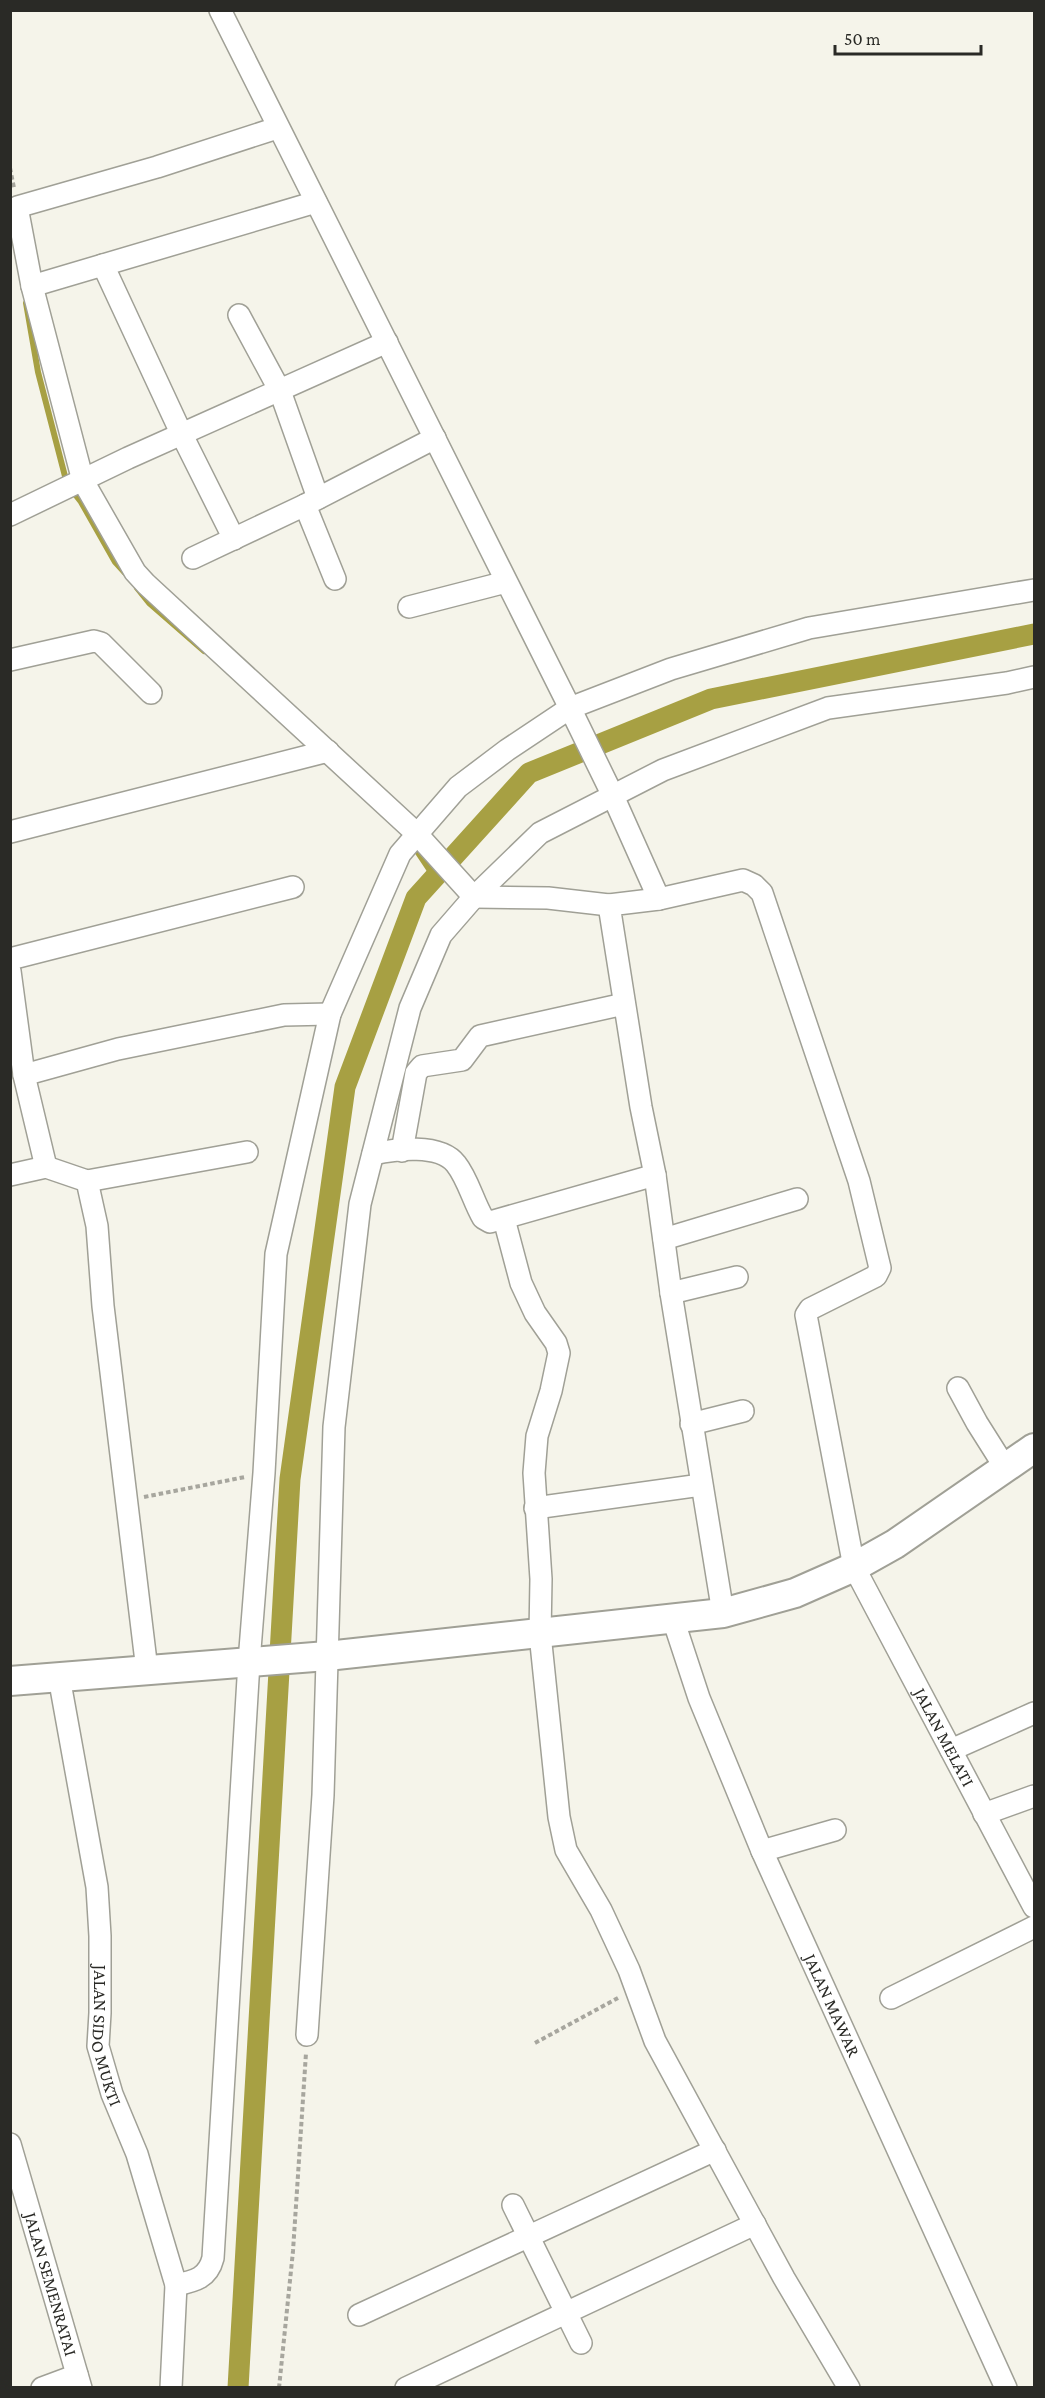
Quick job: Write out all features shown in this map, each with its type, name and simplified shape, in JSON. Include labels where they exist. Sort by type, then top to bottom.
[{"type":"main road","points":[[10,1681],[322,1657],[723,1613],[795,1593],[854,1567],[895,1544],[1035,1448]]},
{"type":"street","points":[[220,10],[610,788],[659,899],[609,905],[548,898],[472,895],[418,836],[146,584],[73,485],[17,207],[157,167],[278,128]]},
{"type":"street","points":[[32,286],[316,202]]},
{"type":"street","points":[[103,265],[182,435],[234,539]]},
{"type":"street","points":[[239,315],[280,391],[335,579]]},
{"type":"street","points":[[10,515],[128,458],[387,342]]},
{"type":"street","points":[[193,558],[435,438]]},
{"type":"street","points":[[409,608],[506,582]]},
{"type":"street","points":[[176,2285],[195,2281],[204,2276],[213,2258],[259,1662],[264,1473],[276,1254],[330,1014],[400,854],[418,836],[458,787],[507,750],[572,713],[671,669],[809,628],[1035,590]]},
{"type":"street","points":[[10,660],[94,641],[101,643],[151,693]]},
{"type":"street","points":[[307,2035],[323,1795],[322,1657],[334,1427],[360,1204],[410,1008],[441,935],[472,895],[540,832],[610,788],[828,708],[1035,677]]},
{"type":"street","points":[[10,832],[328,751]]},
{"type":"street","name":"JALAN MELATI","points":[[659,899],[743,880],[762,892],[859,1181],[880,1268],[879,1273],[810,1309],[806,1316],[854,1567],[1035,1907]]},
{"type":"street","points":[[10,958],[293,887]]},
{"type":"street","points":[[609,905],[641,1107],[655,1175],[691,1424],[723,1613]]},
{"type":"street","points":[[10,971],[24,1074],[46,1167]]},
{"type":"street","points":[[402,1151],[416,1073],[422,1066],[462,1060],[480,1036],[624,1004]]},
{"type":"street","points":[[24,1074],[118,1048],[284,1015],[330,1014]]},
{"type":"street","points":[[373,1154],[427,1149],[446,1155],[456,1163],[483,1218],[490,1222],[655,1175]]},
{"type":"street","points":[[10,1175],[46,1167],[87,1180],[247,1152]]},
{"type":"street","points":[[87,1180],[97,1226],[103,1306],[147,1670]]},
{"type":"street","points":[[664,1239],[797,1199]]},
{"type":"street","points":[[504,1219],[521,1283],[535,1313],[556,1343],[559,1353],[551,1391],[537,1436],[534,1473],[540,1580],[540,1634],[559,1817],[566,1850],[601,1910],[655,2041],[755,2224],[849,2388]]},
{"type":"street","points":[[671,1293],[737,1277]]},
{"type":"street","points":[[957,1388],[1006,1469]]},
{"type":"street","points":[[691,1424],[743,1411]]},
{"type":"street","points":[[535,1508],[701,1485]]},
{"type":"street","name":"JALAN MAWAR","points":[[673,1619],[699,1698],[762,1851],[1006,2388]]},
{"type":"street","name":"JALAN SIDO MUKTI","points":[[59,1677],[97,1887],[100,2002],[98,2046],[112,2094],[137,2154],[176,2285],[171,2388]]},
{"type":"street","points":[[951,1750],[1035,1713]]},
{"type":"street","points":[[984,1814],[1035,1796]]},
{"type":"street","points":[[762,1851],[835,1830]]},
{"type":"street","points":[[891,1998],[1035,1927]]},
{"type":"street","name":"JALAN SEMENRATAI","points":[[10,2144],[79,2381]]},
{"type":"street","points":[[360,2315],[715,2150]]},
{"type":"street","points":[[513,2205],[581,2343]]},
{"type":"street","points":[[406,2388],[755,2224]]},
{"type":"street","points":[[42,2388],[79,2381]]},
{"type":"path","points":[[126,1501],[264,1473]]},
{"type":"path","points":[[535,2043],[635,1988]]},
{"type":"path","points":[[279,2388],[292,2251],[307,2035]]},
{"type":"waterway","points":[[26,303],[38,372],[67,484],[81,502],[115,562],[125,573]]},
{"type":"waterway","points":[[137,588],[149,603],[204,651]]},
{"type":"waterway","points":[[238,2388],[290,1479],[345,1087],[416,898],[529,773],[711,699],[1034,634]]},
{"type":"waterway","points":[[417,851],[435,878]]}]
